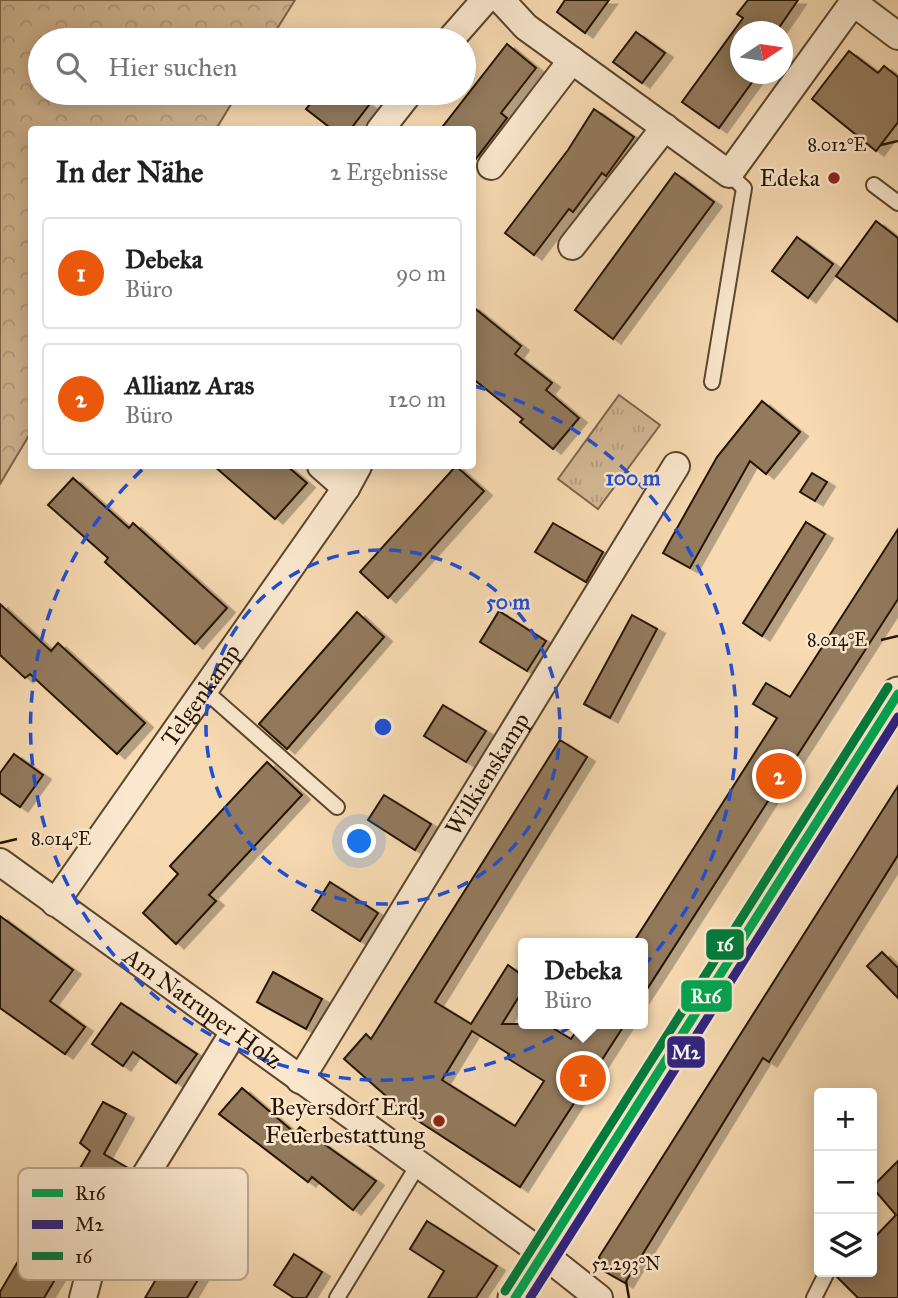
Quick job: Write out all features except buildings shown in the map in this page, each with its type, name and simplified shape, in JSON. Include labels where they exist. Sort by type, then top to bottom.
[{"type":"street","points":[[460,28],[485,0]]},
{"type":"street","points":[[501,0],[526,27],[729,174],[855,1],[898,36]]},
{"type":"street","points":[[491,166],[572,60]]},
{"type":"street","points":[[383,126],[399,105]]},
{"type":"street","points":[[572,246],[665,127]]},
{"type":"street","name":"Wilkienskamp","points":[[300,1080],[676,466]]},
{"type":"street","name":"Telgenkamp","points":[[55,902],[352,477],[329,469]]},
{"type":"street","points":[[514,1298],[898,694]]},
{"type":"street","name":"Am Natruper Holz","points":[[0,862],[542,1252],[599,1298]]},
{"type":"street","points":[[150,1168],[234,1032]]},
{"type":"street","points":[[83,1298],[88,1280]]},
{"type":"lane","points":[[712,382],[744,188],[729,174]]},
{"type":"lane","points":[[874,185],[898,203]]},
{"type":"lane","points":[[204,689],[337,807]]},
{"type":"lane","points":[[337,1298],[418,1165]]},
{"type":"lane","points":[[814,1298],[824,1277]]},
{"type":"green space","points":[[0,0],[295,0],[278,28],[28,28],[28,105],[231,105],[218,126],[28,126],[28,437],[0,484]]},
{"type":"green space","points":[[619,395],[660,425],[598,509],[558,479]]},
{"type":"transit line","name":"16","points":[[505,1291],[888,687]]},
{"type":"transit line","name":"R16","points":[[515,1298],[898,694]]},
{"type":"transit line","name":"M2","points":[[530,1298],[898,717]]},
{"type":"place","name":"Edeka","points":[[834,178]]},
{"type":"place","name":"Allianz Aras","points":[[779,776]]},
{"type":"place","name":"Debeka","points":[[583,1078]]},
{"type":"place","name":"Beyersdorf Erd, Feuerbestattung","points":[[439,1121]]}]
